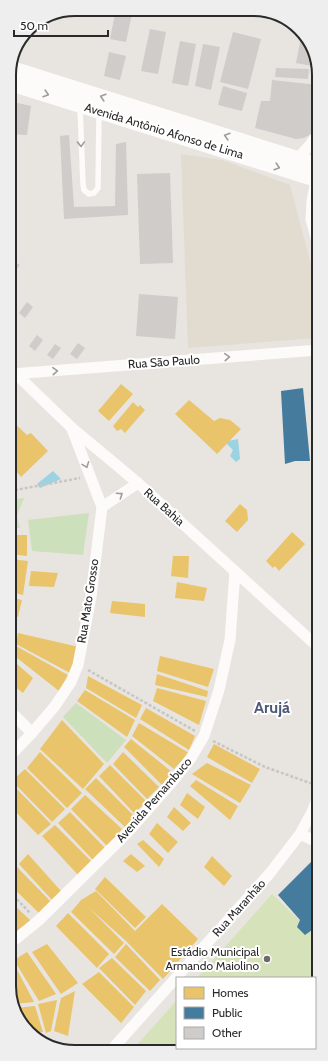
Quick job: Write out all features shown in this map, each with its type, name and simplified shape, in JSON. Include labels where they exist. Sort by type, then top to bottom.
[{"type":"main road","name":"Avenida Antônio Afonso de Lima","points":[[16,70],[255,152],[312,178]]},
{"type":"main road","name":"Avenida Antônio Afonso de Lima","points":[[16,85],[99,111],[255,152],[298,158],[312,162]]},
{"type":"street","points":[[298,158],[312,142]]},
{"type":"street","points":[[312,201],[312,223]]},
{"type":"street","name":"Rua São Paulo","points":[[16,372],[312,350]]},
{"type":"street","name":"Rua Bahia","points":[[16,376],[72,428],[138,483],[312,642]]},
{"type":"street","name":"Rua Mato Grosso","points":[[16,750],[55,706],[71,682],[78,665],[91,597],[102,508],[72,428]]},
{"type":"street","points":[[102,508],[138,483]]},
{"type":"street","name":"Avenida Pernambuco","points":[[16,939],[38,921],[127,833],[191,758],[204,736],[219,690],[230,640],[235,571]]},
{"type":"street","points":[[16,717],[32,733]]},
{"type":"street","name":"Rua Maranhão","points":[[177,977],[270,873],[300,834],[312,812]]},
{"type":"street","points":[[300,834],[312,840]]},
{"type":"street","name":"Rua Maranhão","points":[[116,1045],[176,978]]},
{"type":"lane","points":[[80,105],[83,184],[84,190],[89,194],[94,193],[98,188],[99,111]]},
{"type":"path","points":[[16,490],[90,476]]},
{"type":"path","points":[[78,665],[204,736],[265,768],[312,784]]},
{"type":"path","points":[[16,898],[38,921]]},
{"type":"shaded area","points":[[181,154],[222,160],[290,185],[312,268],[312,338],[188,348]]},
{"type":"green space","points":[[24,498],[17,516],[20,528],[16,528],[16,499]]},
{"type":"green space","points":[[89,513],[83,555],[32,551],[28,520]]},
{"type":"green space","points":[[76,703],[126,740],[107,763],[63,717]]},
{"type":"green space","name":"Estádio Municipal Armando Maiolino","points":[[272,894],[312,932],[312,977],[198,977]]},
{"type":"green space","name":"Estádio Municipal Armando Maiolino","points":[[176,1001],[176,1045],[137,1045]]},
{"type":"water","points":[[238,439],[240,459],[236,462],[230,456],[233,450],[227,444],[228,441]]},
{"type":"water","points":[[53,471],[61,479],[40,488],[37,484]]},
{"type":"building: Homes","points":[[121,384],[133,394],[109,421],[98,411]]},
{"type":"building: Homes","points":[[189,400],[214,421],[220,418],[230,420],[241,429],[217,454],[175,414]]},
{"type":"building: Homes","points":[[133,402],[138,407],[140,405],[145,410],[125,433],[121,429],[117,431],[113,426]]},
{"type":"building: Homes","points":[[16,425],[27,435],[31,433],[48,451],[21,477],[16,471]]},
{"type":"building: Homes","points":[[240,504],[247,510],[248,520],[237,532],[225,521]]},
{"type":"building: Homes","points":[[292,532],[305,544],[279,571],[275,566],[273,568],[266,561]]},
{"type":"building: Homes","points":[[16,535],[27,535],[27,556],[16,555]]},
{"type":"building: Homes","points":[[173,556],[189,556],[188,578],[171,576]]},
{"type":"building: Homes","points":[[16,560],[28,561],[23,595],[16,593]]},
{"type":"building: Homes","points":[[31,571],[58,573],[54,587],[29,586]]},
{"type":"building: Homes","points":[[177,582],[207,588],[204,601],[175,598]]},
{"type":"building: Homes","points":[[16,598],[22,600],[18,617],[16,616]]},
{"type":"building: Homes","points":[[112,601],[145,604],[145,617],[110,613]]},
{"type":"building: Homes","points":[[18,633],[79,647],[70,673],[16,644]]},
{"type":"building: Homes","points":[[16,646],[68,675],[59,691],[16,657]]},
{"type":"building: Homes","points":[[160,656],[214,669],[208,687],[157,671]]},
{"type":"building: Homes","points":[[16,663],[33,678],[23,693],[16,688]]},
{"type":"building: Homes","points":[[157,674],[208,691],[207,697],[155,685]]},
{"type":"building: Homes","points":[[88,676],[142,705],[136,718],[86,688]]},
{"type":"building: Homes","points":[[157,688],[206,701],[199,725],[153,701]]},
{"type":"building: Homes","points":[[85,690],[135,720],[127,737],[77,701]]},
{"type":"building: Homes","points":[[146,708],[195,736],[189,750],[140,719]]},
{"type":"building: Homes","points":[[62,720],[104,764],[83,789],[40,749]]},
{"type":"building: Homes","points":[[139,723],[189,753],[174,769],[132,736]]},
{"type":"building: Homes","points":[[131,739],[172,772],[162,785],[124,747]]},
{"type":"building: Homes","points":[[214,744],[260,769],[252,783],[207,757]]},
{"type":"building: Homes","points":[[40,752],[82,793],[67,808],[27,768]]},
{"type":"building: Homes","points":[[123,752],[159,787],[147,799],[113,764]]},
{"type":"building: Homes","points":[[207,763],[251,785],[240,803],[192,774]]},
{"type":"building: Homes","points":[[110,765],[147,802],[134,813],[99,776]]},
{"type":"building: Homes","points":[[25,769],[65,809],[52,822],[16,785],[16,777]]},
{"type":"building: Homes","points":[[96,778],[136,818],[125,827],[85,789]]},
{"type":"building: Homes","points":[[196,780],[238,806],[230,820],[190,786]]},
{"type":"building: Homes","points":[[16,788],[51,824],[38,835],[16,812]]},
{"type":"building: Homes","points":[[187,793],[205,807],[198,819],[180,805]]},
{"type":"building: Homes","points":[[85,795],[122,829],[108,847],[71,809]]},
{"type":"building: Homes","points":[[174,807],[191,823],[183,831],[167,817]]},
{"type":"building: Homes","points":[[70,812],[105,848],[93,860],[58,823]]},
{"type":"building: Homes","points":[[157,823],[178,842],[168,853],[149,834]]},
{"type":"building: Homes","points":[[55,825],[92,862],[79,876],[42,836]]},
{"type":"building: Homes","points":[[143,840],[164,859],[159,867],[137,844]]},
{"type":"building: Homes","points":[[28,854],[61,891],[52,900],[19,864]]},
{"type":"building: Homes","points":[[131,854],[145,866],[137,872],[123,861]]},
{"type":"building: Homes","points":[[212,856],[232,876],[224,886],[204,867]]},
{"type":"building: Homes","points":[[17,867],[53,904],[40,914],[16,891]]},
{"type":"building: Homes","points":[[105,877],[146,917],[135,928],[95,889]]},
{"type":"building: Homes","points":[[96,891],[135,931],[162,904],[198,939],[163,979],[126,941],[88,907],[124,943],[114,954],[71,912],[81,900]]},
{"type":"building: Homes","points":[[16,907],[32,922],[16,935]]},
{"type":"building: Homes","points":[[68,913],[109,954],[97,968],[56,926]]},
{"type":"building: Homes","points":[[47,944],[78,983],[61,994],[32,952]]},
{"type":"building: Homes","points":[[126,944],[160,980],[150,991],[115,957]]},
{"type":"building: Homes","points":[[27,952],[56,994],[39,1001],[16,963],[16,959]]},
{"type":"building: Homes","points":[[112,958],[146,991],[135,1005],[99,968]]},
{"type":"building: Homes","points":[[16,968],[34,1002],[19,1003],[17,997]]},
{"type":"building: Homes","points":[[99,972],[134,1007],[121,1023],[82,984]]},
{"type":"building: Homes","points":[[75,991],[68,1036],[54,1031],[61,998]]},
{"type":"building: Homes","points":[[57,1000],[51,1031],[46,1033],[38,1004]]},
{"type":"building: Homes","points":[[35,1006],[43,1032],[38,1032],[33,1028],[28,1022],[21,1008]]},
{"type":"building: Public","points":[[303,388],[310,461],[295,461],[285,464],[281,391]]},
{"type":"building: Public","points":[[312,861],[312,930],[305,935],[297,927],[300,920],[278,895]]},
{"type":"building: Other","points":[[115,16],[132,16],[126,42],[110,39]]},
{"type":"building: Other","points":[[150,29],[166,32],[158,74],[141,71]]},
{"type":"building: Other","points":[[233,32],[261,39],[248,89],[220,82]]},
{"type":"building: Other","points":[[300,40],[309,56],[311,66],[296,63]]},
{"type":"building: Other","points":[[180,41],[196,44],[188,86],[172,83]]},
{"type":"building: Other","points":[[203,44],[220,47],[211,90],[195,86]]},
{"type":"building: Other","points":[[109,52],[126,56],[120,80],[104,76]]},
{"type":"building: Other","points":[[276,68],[309,69],[308,79],[275,77]]},
{"type":"building: Other","points":[[272,80],[312,84],[312,133],[304,138],[296,139],[255,128],[261,101],[270,101]]},
{"type":"building: Other","points":[[223,86],[247,93],[242,111],[218,105]]},
{"type":"building: Other","points":[[16,103],[31,106],[27,135],[16,134]]},
{"type":"building: Other","points":[[69,135],[74,207],[115,206],[116,144],[126,142],[128,215],[64,219],[60,136]]},
{"type":"building: Other","points":[[170,173],[173,263],[140,264],[137,174]]},
{"type":"building: Other","points":[[16,263],[20,265],[16,270]]},
{"type":"building: Other","points":[[139,294],[178,297],[175,339],[136,336]]},
{"type":"building: Other","points":[[27,302],[33,307],[25,318],[19,313]]},
{"type":"building: Other","points":[[37,335],[43,340],[35,351],[29,346]]},
{"type":"building: Other","points":[[78,343],[85,348],[77,359],[70,354]]},
{"type":"building: Other","points":[[55,344],[61,348],[53,359],[47,355]]},
{"type":"place","name":"Estádio Municipal Armando Maiolino","points":[[267,959]]},
{"type":"district","name":"Arujá","points":[[272,707]]}]
